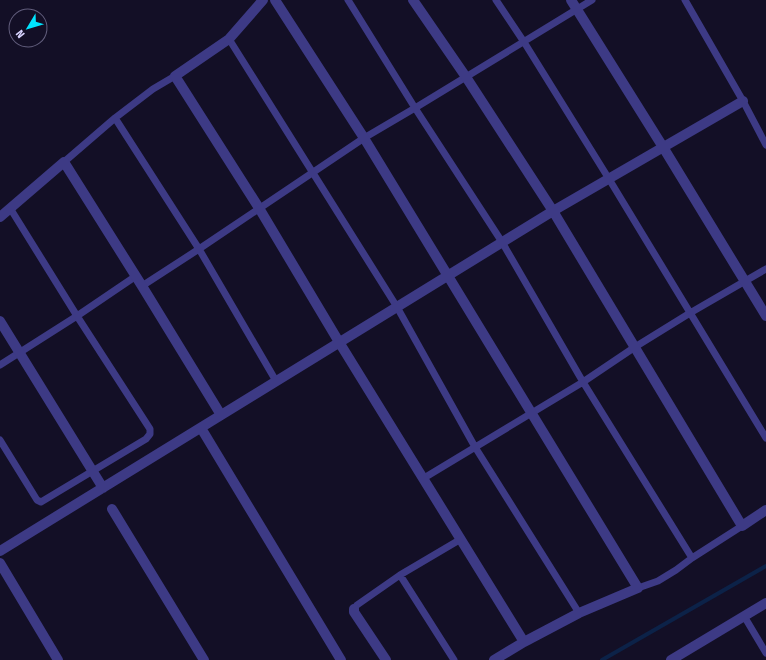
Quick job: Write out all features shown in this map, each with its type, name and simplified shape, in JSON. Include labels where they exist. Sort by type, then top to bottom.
[{"type":"street","points":[[263,0],[229,39],[175,76],[259,208],[339,342],[524,642]]},
{"type":"street","points":[[275,0],[364,138],[638,588],[580,612],[494,660]]},
{"type":"street","points":[[413,0],[466,77],[552,211],[742,526],[766,510]]},
{"type":"street","points":[[571,0],[766,316]]},
{"type":"street","points":[[0,551],[552,211],[743,100]]},
{"type":"street","points":[[0,217],[64,162],[221,415]]},
{"type":"street","points":[[0,321],[103,488]]},
{"type":"street","points":[[201,428],[342,660]]},
{"type":"street","points":[[112,509],[204,660]]},
{"type":"street","points":[[0,563],[58,660]]},
{"type":"street","points":[[671,660],[684,657],[744,616],[766,603]]},
{"type":"street","points":[[354,609],[354,612],[386,660]]},
{"type":"lane","points":[[348,0],[415,108],[502,242],[583,382],[692,558]]},
{"type":"lane","points":[[496,0],[524,42],[609,179],[766,438]]},
{"type":"lane","points":[[142,286],[364,138],[592,0]]},
{"type":"lane","points":[[685,0],[743,100],[766,145]]},
{"type":"lane","points":[[229,39],[397,307],[475,448],[580,612]]},
{"type":"lane","points":[[64,162],[115,118],[153,89],[175,76]]},
{"type":"lane","points":[[115,118],[198,249],[276,381]]},
{"type":"lane","points":[[0,440],[37,500],[41,502],[146,439],[150,434],[150,429],[10,208]]},
{"type":"lane","points":[[424,478],[583,382],[635,347],[690,313],[766,269]]},
{"type":"lane","points":[[0,365],[136,276]]},
{"type":"lane","points":[[638,588],[658,581],[742,526]]},
{"type":"lane","points":[[354,609],[356,606],[400,575],[461,539]]},
{"type":"lane","points":[[400,575],[454,660]]},
{"type":"lane","points":[[744,616],[766,653]]},
{"type":"waterway","points":[[602,660],[766,566]]}]
